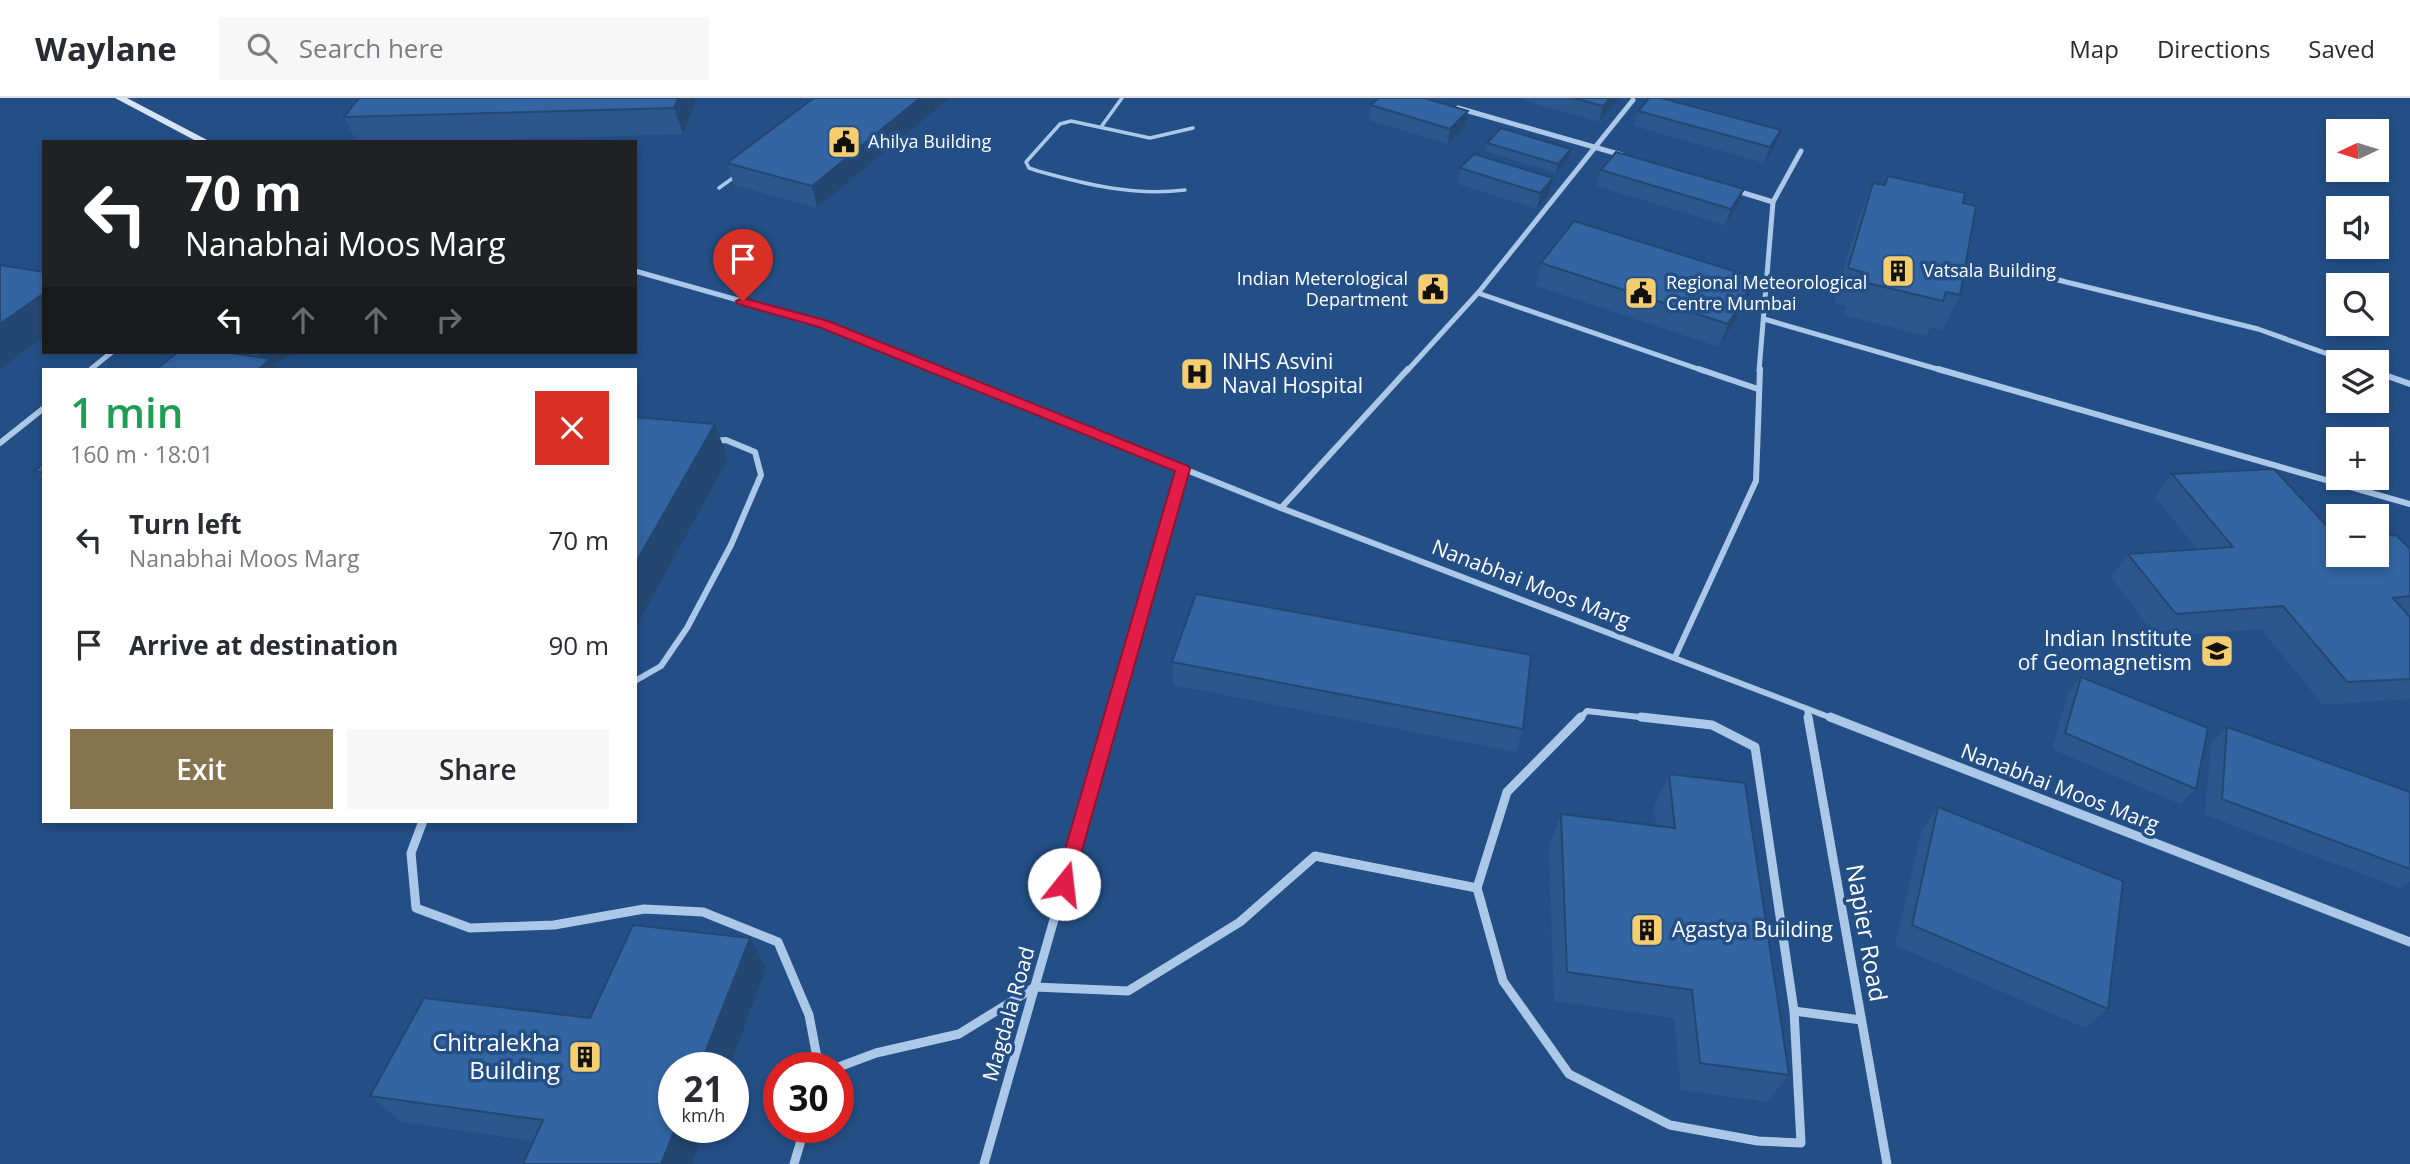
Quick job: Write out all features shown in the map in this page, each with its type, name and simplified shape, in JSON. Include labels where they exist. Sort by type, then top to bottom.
[{"type":"street","points":[[120,98],[202,140]]},
{"type":"street","points":[[1281,508],[1478,293],[1633,100]]},
{"type":"street","points":[[1449,106],[1634,158]]},
{"type":"street","points":[[1675,657],[1756,481],[1758,389],[1773,202],[1801,151]]},
{"type":"street","points":[[1722,186],[1773,202]]},
{"type":"street","name":"Nanabhai Moos Marg","points":[[637,272],[823,324],[1281,508],[1675,657],[2410,942]]},
{"type":"street","points":[[2054,279],[2258,329],[2326,353]]},
{"type":"street","points":[[1478,293],[1758,389]]},
{"type":"street","points":[[1764,319],[2410,504]]},
{"type":"street","points":[[92,368],[110,354]]},
{"type":"street","points":[[2389,377],[2410,384]]},
{"type":"street","points":[[0,443],[42,410]]},
{"type":"street","points":[[637,680],[661,666],[687,628],[731,544],[761,475],[755,452],[726,440],[704,441]]},
{"type":"street","name":"Magdala Road","points":[[984,1164],[1183,469]]},
{"type":"street","name":"Napier Road","points":[[1807,709],[1887,1164]]},
{"type":"street","points":[[1587,711],[1712,725],[1755,747],[1794,1011],[1801,1143],[1758,1141],[1670,1125],[1569,1074],[1503,981],[1478,888],[1507,792],[1587,711]]},
{"type":"street","points":[[422,823],[411,853],[416,908],[470,928],[554,925],[643,909],[703,912],[778,943],[809,1015],[816,1052]]},
{"type":"street","points":[[854,1061],[876,1053],[959,1034],[1035,987],[1128,991],[1240,922],[1315,856],[1478,888]]},
{"type":"street","points":[[1794,1011],[1861,1020]]},
{"type":"street","points":[[794,1164],[800,1143]]},
{"type":"lane","points":[[1101,127],[1122,98]]},
{"type":"lane","points":[[1185,190],[1128,194],[1029,168],[1026,162],[1060,124],[1071,121],[1150,138],[1193,128]]},
{"type":"lane","points":[[719,188],[741,172]]},
{"type":"building","points":[[359,98],[678,98],[674,108],[344,117]]},
{"type":"building","points":[[814,98],[920,98],[812,186],[727,163]]},
{"type":"building","points":[[1378,98],[1424,98],[1468,111],[1450,129],[1371,105]]},
{"type":"building","points":[[1574,98],[1610,98],[1603,106]]},
{"type":"building","points":[[1649,98],[1661,98],[1781,130],[1770,147],[1638,111]]},
{"type":"building","points":[[1501,128],[1571,149],[1558,164],[1487,143]]},
{"type":"building","points":[[1616,152],[1744,189],[1731,209],[1601,170]]},
{"type":"building","points":[[1474,154],[1553,178],[1540,193],[1460,168]]},
{"type":"building","name":"Vatsala Building","points":[[1888,176],[1965,193],[1963,203],[1976,206],[1960,295],[1946,292],[1943,301],[1859,281],[1862,272],[1848,268],[1873,183],[1885,185]]},
{"type":"building","points":[[1574,221],[1756,278],[1728,324],[1541,263]]},
{"type":"building","points":[[0,265],[42,272],[42,294],[0,324]]},
{"type":"building","points":[[176,354],[238,354],[270,359],[260,368],[158,368]]},
{"type":"building","points":[[637,417],[715,424],[637,560]]},
{"type":"building","points":[[42,465],[42,473],[34,471]]},
{"type":"building","points":[[2274,469],[2326,525],[2326,567],[2389,567],[2389,535],[2396,535],[2410,549],[2410,596],[2393,598],[2410,617],[2410,679],[2347,682],[2283,606],[2176,614],[2128,554],[2233,547],[2172,474]]},
{"type":"building","points":[[1196,594],[1531,655],[1523,729],[1172,662]]},
{"type":"building","points":[[2081,677],[2208,728],[2196,789],[2065,733]]},
{"type":"building","points":[[2227,727],[2410,792],[2410,869],[2222,799]]},
{"type":"building","name":"Agastya Building","points":[[1669,774],[1745,783],[1789,1075],[1700,1063],[1692,990],[1567,972],[1561,814],[1675,828]]},
{"type":"building","points":[[1938,807],[2123,881],[2108,1009],[1912,925]]},
{"type":"building","name":"Chitralekha Building","points":[[633,925],[750,938],[705,1052],[658,1052],[658,1143],[670,1143],[661,1164],[523,1164],[543,1120],[370,1096],[424,998],[590,1018]]},
{"type":"place","name":"Ahilya Building","points":[[844,142]]},
{"type":"place","name":"Vatsala Building","points":[[1898,271]]},
{"type":"place","name":"Indian Meterological Department","points":[[1433,289]]},
{"type":"place","name":"Regional Meteorological Centre Mumbai","points":[[1641,293]]},
{"type":"place","name":"INHS Asvini Naval Hospital","points":[[1197,374]]},
{"type":"place","name":"Indian Institute of Geomagnetism","points":[[2217,651]]},
{"type":"place","name":"Agastya Building","points":[[1647,930]]},
{"type":"place","name":"Chitralekha Building","points":[[585,1057]]},
{"type":"route","points":[[743,301],[823,324],[1183,469],[1064,884]]}]
